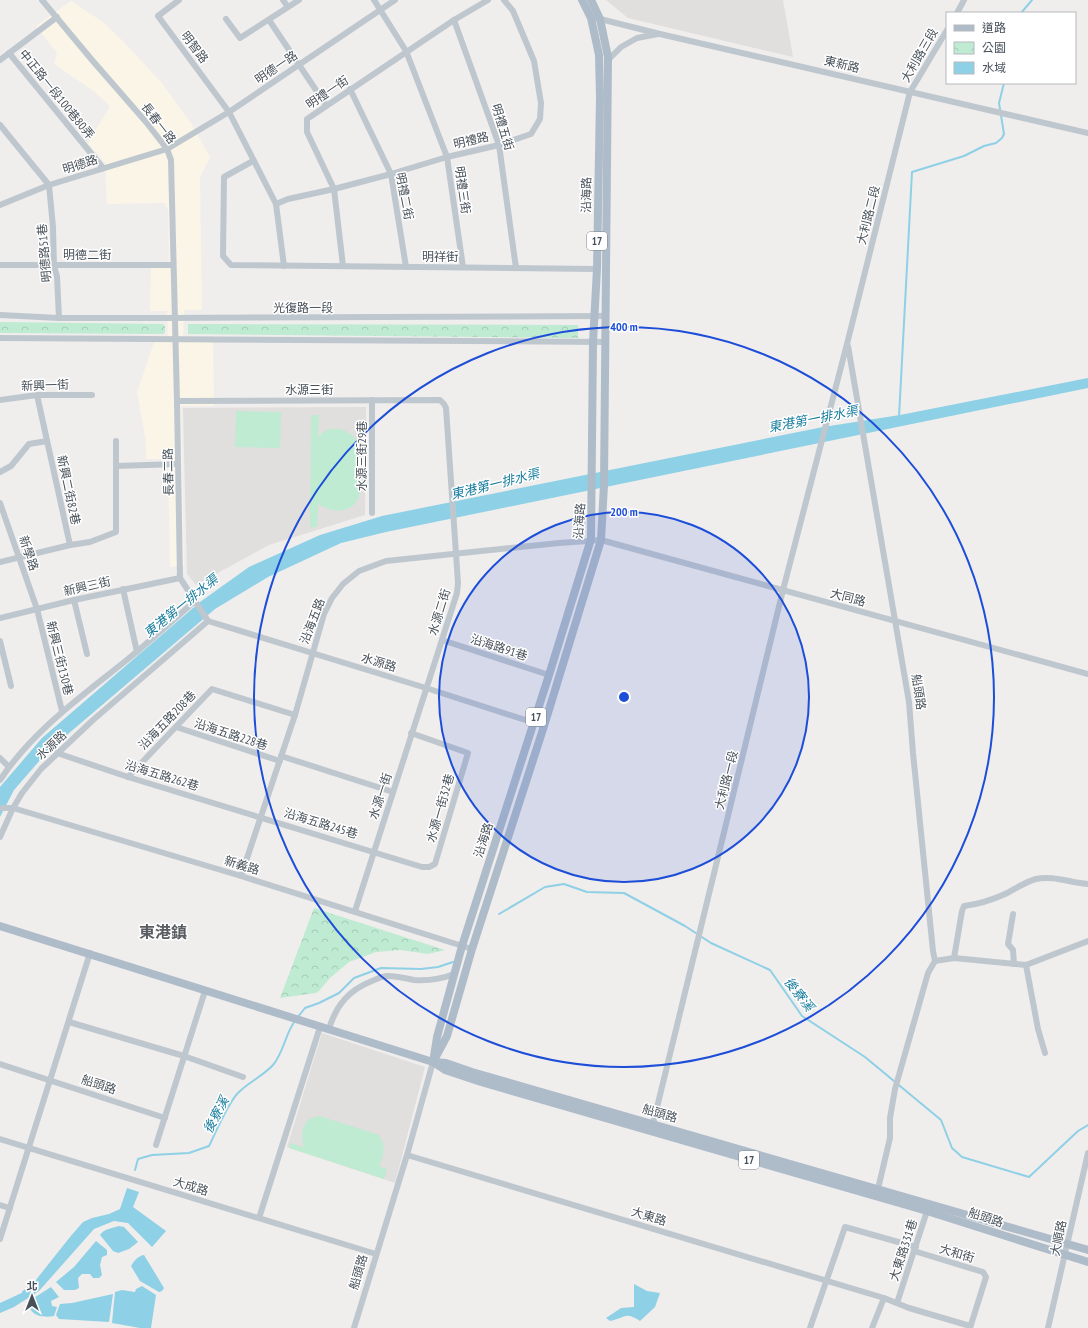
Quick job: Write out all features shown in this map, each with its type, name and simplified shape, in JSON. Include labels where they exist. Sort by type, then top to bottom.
[{"type":"main road","name":"沿海路","points":[[433,1062],[437,1037],[462,946],[591,540],[593,466],[593,342],[597,269],[600,97],[599,56],[591,18],[582,0]]},
{"type":"main road","name":"沿海路","points":[[472,949],[602,540],[606,342],[608,60],[600,19],[591,0]]},
{"type":"main road","points":[[0,926],[205,991]]},
{"type":"main road","name":"17","points":[[433,1062],[447,1036],[472,949]]},
{"type":"main road","name":"船頭路","points":[[205,991],[433,1062],[446,1063],[652,1127],[877,1193],[1068,1243],[1088,1250]]},
{"type":"main road","name":"船頭路","points":[[928,1207],[1088,1262]]},
{"type":"street","name":"長春一路","points":[[42,0],[146,122],[167,149],[171,160],[176,339]]},
{"type":"street","name":"明智路","points":[[179,0],[158,16],[229,112]]},
{"type":"street","points":[[283,0],[288,7]]},
{"type":"street","points":[[226,19],[240,38],[299,0]]},
{"type":"street","name":"明禮三街","points":[[374,0],[406,51],[447,157],[463,267]]},
{"type":"street","name":"明德一路","points":[[167,149],[229,112],[395,0]]},
{"type":"street","name":"明禮一街","points":[[343,266],[334,189],[307,132],[307,119],[406,51],[488,0]]},
{"type":"street","name":"明禮路","points":[[276,204],[288,198],[334,189],[391,174],[447,157],[499,145],[531,134],[540,119],[541,103],[534,61],[513,11],[504,0]]},
{"type":"street","points":[[958,12],[964,0]]},
{"type":"street","points":[[0,60],[57,17]]},
{"type":"street","name":"東新路","points":[[591,18],[1088,133]]},
{"type":"street","points":[[269,20],[326,105]]},
{"type":"street","name":"明禮五街","points":[[454,20],[499,145],[516,268]]},
{"type":"street","name":"大利路三段","points":[[910,92],[946,32]]},
{"type":"street","points":[[608,60],[621,47],[637,38],[660,34]]},
{"type":"street","name":"中正路一段100巷80弄","points":[[9,53],[103,168]]},
{"type":"street","name":"明禮二街","points":[[350,89],[391,174],[406,267]]},
{"type":"street","name":"大利路二段","points":[[847,344],[910,92]]},
{"type":"street","points":[[229,112],[276,204],[284,266]]},
{"type":"street","points":[[0,125],[49,186]]},
{"type":"street","name":"明德路","points":[[0,205],[49,186],[167,149]]},
{"type":"street","name":"明祥街","points":[[253,161],[224,177],[223,256],[230,264],[284,266],[597,269]]},
{"type":"street","name":"明德路51巷","points":[[49,186],[59,318]]},
{"type":"street","name":"明德二街","points":[[0,265],[173,265]]},
{"type":"street","name":"光復路一段","points":[[0,315],[59,318],[606,316]]},
{"type":"street","points":[[0,338],[606,342]]},
{"type":"street","name":"長春二路","points":[[176,339],[180,578]]},
{"type":"street","name":"船頭路","points":[[847,344],[909,702],[935,961]]},
{"type":"street","name":"大利路一段","points":[[652,1127],[698,944],[783,590],[847,344]]},
{"type":"street","name":"新興一街","points":[[0,400],[37,395],[92,395]]},
{"type":"street","name":"新興二街82巷","points":[[37,395],[70,545]]},
{"type":"street","name":"水源三街29巷","points":[[372,400],[372,513]]},
{"type":"street","name":"水源三街","points":[[177,401],[440,400],[446,408],[452,493]]},
{"type":"street","points":[[0,472],[11,466],[30,444],[47,441]]},
{"type":"street","points":[[0,562],[70,545],[90,542],[116,532],[116,441]]},
{"type":"street","points":[[116,466],[178,464]]},
{"type":"street","name":"水源二街","points":[[426,688],[457,593],[458,583],[452,493]]},
{"type":"street","name":"新學路","points":[[0,503],[37,609]]},
{"type":"street","name":"大同路","points":[[602,540],[1088,674]]},
{"type":"street","name":"沿海五路","points":[[241,876],[281,759],[324,614],[332,598],[343,584],[359,571],[386,561],[602,540]]},
{"type":"street","points":[[180,578],[208,621]]},
{"type":"street","name":"新興三街","points":[[0,618],[123,589],[180,578]]},
{"type":"street","points":[[123,589],[137,652]]},
{"type":"street","points":[[74,600],[87,654]]},
{"type":"street","name":"水源路","points":[[0,780],[9,766],[62,711],[137,652],[196,602]]},
{"type":"street","name":"新興三街130巷","points":[[37,609],[62,711]]},
{"type":"street","name":"水源路","points":[[0,837],[13,808],[31,781],[57,753],[208,621],[544,726]]},
{"type":"street","name":"沿海路91巷","points":[[442,640],[549,675]]},
{"type":"street","points":[[0,641],[11,686]]},
{"type":"street","name":"水源一街","points":[[355,911],[426,688]]},
{"type":"street","name":"沿海五路208巷","points":[[128,777],[212,689],[295,714]]},
{"type":"street","name":"沿海五路228巷","points":[[176,727],[393,792]]},
{"type":"street","name":"水源一街32巷","points":[[374,851],[422,867],[429,867],[435,864],[468,753],[412,733]]},
{"type":"street","name":"沿海五路262巷","points":[[57,753],[128,777],[261,817]]},
{"type":"street","points":[[0,758],[9,766]]},
{"type":"street","name":"新義路","points":[[2,808],[13,808],[241,876],[472,949]]},
{"type":"street","name":"沿海五路245巷","points":[[261,817],[374,851]]},
{"type":"street","points":[[954,958],[964,906],[991,900],[1026,882],[1037,879],[1051,878],[1088,884]]},
{"type":"street","points":[[1013,914],[1008,944],[1013,950],[1014,964]]},
{"type":"street","points":[[877,1193],[890,1138],[890,1118],[895,1089],[928,972],[935,961],[954,958],[1026,965],[1088,941]]},
{"type":"street","points":[[0,1239],[90,954]]},
{"type":"street","points":[[1026,965],[1038,1029],[1045,1053]]},
{"type":"street","points":[[329,1029],[333,1016],[341,1002],[356,988],[366,983],[385,976],[400,976],[415,980],[441,979],[454,974]]},
{"type":"street","points":[[156,1145],[205,991]]},
{"type":"street","points":[[69,1022],[184,1056],[243,1077]]},
{"type":"street","points":[[259,1218],[320,1027]]},
{"type":"street","name":"船頭路","points":[[354,1328],[407,1155],[433,1062]]},
{"type":"street","name":"船頭路","points":[[0,1064],[165,1118]]},
{"type":"street","name":"大成路","points":[[0,1139],[376,1254]]},
{"type":"street","name":"大順路","points":[[1048,1328],[1066,1255],[1088,1153]]},
{"type":"street","name":"大東路","points":[[407,1155],[884,1298],[897,1304],[970,1327]]},
{"type":"street","points":[[0,1206],[10,1208]]},
{"type":"street","name":"大東路331巷","points":[[897,1304],[928,1207]]},
{"type":"street","name":"大和街","points":[[826,1281],[845,1227],[915,1249],[983,1272],[986,1277],[970,1327]]},
{"type":"street","points":[[810,1328],[826,1281]]},
{"type":"street","points":[[872,1328],[884,1298]]},
{"type":"shaded area","points":[[606,0],[783,0],[793,57],[628,18]]},
{"type":"shaded area","points":[[71,1],[103,22],[161,82],[191,123],[210,157],[200,177],[202,310],[184,310],[183,340],[213,340],[214,406],[181,406],[184,566],[170,567],[168,459],[146,459],[146,443],[137,392],[154,342],[168,341],[167,311],[150,311],[151,263],[169,262],[168,210],[164,203],[107,204],[105,163],[88,143],[110,106],[92,90],[54,64],[57,53],[36,26]]},
{"type":"shaded area","points":[[366,407],[365,515],[269,545],[196,585],[187,574],[183,408]]},
{"type":"shaded area","points":[[322,1033],[425,1067],[395,1183],[287,1147]]},
{"type":"green space","points":[[0,322],[163,324],[165,326],[165,332],[163,334],[0,333]]},
{"type":"green space","points":[[188,324],[578,325],[578,338],[188,334]]},
{"type":"green space","points":[[236,411],[281,412],[280,448],[235,447]]},
{"type":"green space","points":[[311,415],[319,415],[318,437],[324,431],[330,429],[341,429],[350,434],[358,442],[361,453],[360,490],[356,502],[352,507],[341,510],[329,509],[318,504],[317,527],[310,527]]},
{"type":"green space","points":[[314,908],[445,950],[428,954],[400,950],[376,952],[349,962],[330,978],[316,993],[280,998]]},
{"type":"green space","points":[[320,1116],[379,1135],[383,1143],[384,1150],[379,1166],[387,1169],[384,1179],[289,1148],[291,1143],[304,1147],[302,1136],[306,1123],[314,1117]]},
{"type":"water","points":[[1088,378],[1088,388],[386,532],[341,543],[268,577],[215,609],[48,751],[14,790],[0,817],[0,787],[42,738],[200,602],[249,567],[320,535],[382,516],[823,427],[900,415]]},
{"type":"water","points":[[127,1188],[139,1192],[133,1207],[166,1231],[152,1247],[128,1223],[114,1221],[94,1229],[39,1291],[14,1307],[0,1313],[0,1303],[28,1290],[83,1222],[120,1209]]},
{"type":"water","points":[[119,1226],[124,1227],[138,1242],[129,1249],[118,1253],[113,1251],[100,1235],[106,1230]]},
{"type":"water","points":[[96,1241],[107,1250],[107,1255],[102,1257],[100,1265],[102,1275],[99,1278],[93,1278],[90,1274],[82,1274],[78,1278],[79,1288],[75,1290],[64,1290],[56,1282],[74,1267]]},
{"type":"water","points":[[144,1255],[164,1288],[162,1291],[159,1292],[140,1281],[131,1266],[136,1259]]},
{"type":"water","points":[[634,1284],[647,1291],[660,1293],[655,1307],[640,1321],[631,1316],[625,1316],[610,1321],[606,1318],[621,1308],[634,1307]]},
{"type":"water","points":[[142,1286],[156,1295],[151,1328],[140,1328],[112,1323],[115,1292],[122,1290],[135,1292],[136,1289]]},
{"type":"water","points":[[51,1287],[59,1297],[51,1301],[52,1306],[57,1307],[54,1316],[45,1317],[37,1315],[31,1310],[29,1301]]},
{"type":"water","points":[[113,1294],[109,1322],[59,1319],[56,1315],[60,1304],[72,1303]]},
{"type":"waterway","points":[[1022,12],[1032,0]]},
{"type":"waterway","points":[[899,417],[912,172],[964,156],[984,146],[996,143],[1002,138],[1004,134],[999,103],[1004,84]]},
{"type":"waterway","name":"後寮溪","points":[[499,914],[545,887],[564,884],[587,892],[624,893],[685,926],[711,943],[770,970],[802,1016],[865,1057],[941,1120],[952,1148],[962,1157],[1029,1177],[1078,1131],[1088,1125]]},
{"type":"waterway","points":[[297,1018],[305,1008],[339,993],[354,978],[381,968],[421,969],[438,967],[453,962]]},
{"type":"waterway","name":"後寮溪","points":[[135,1170],[138,1159],[152,1155],[189,1153],[209,1146],[235,1097],[243,1088],[269,1069],[277,1060],[295,1021]]},
{"type":"waterway","name":"後寮溪","points":[[23,1292],[32,1285]]},
{"type":"district","name":"東港鎮","points":[[163,932]]},
{"type":"water label","name":"東港第一排水渠","points":[[813,419]]},
{"type":"water label","name":"東港第一排水渠","points":[[495,484]]},
{"type":"water label","name":"東港第一排水渠","points":[[181,606]]}]
